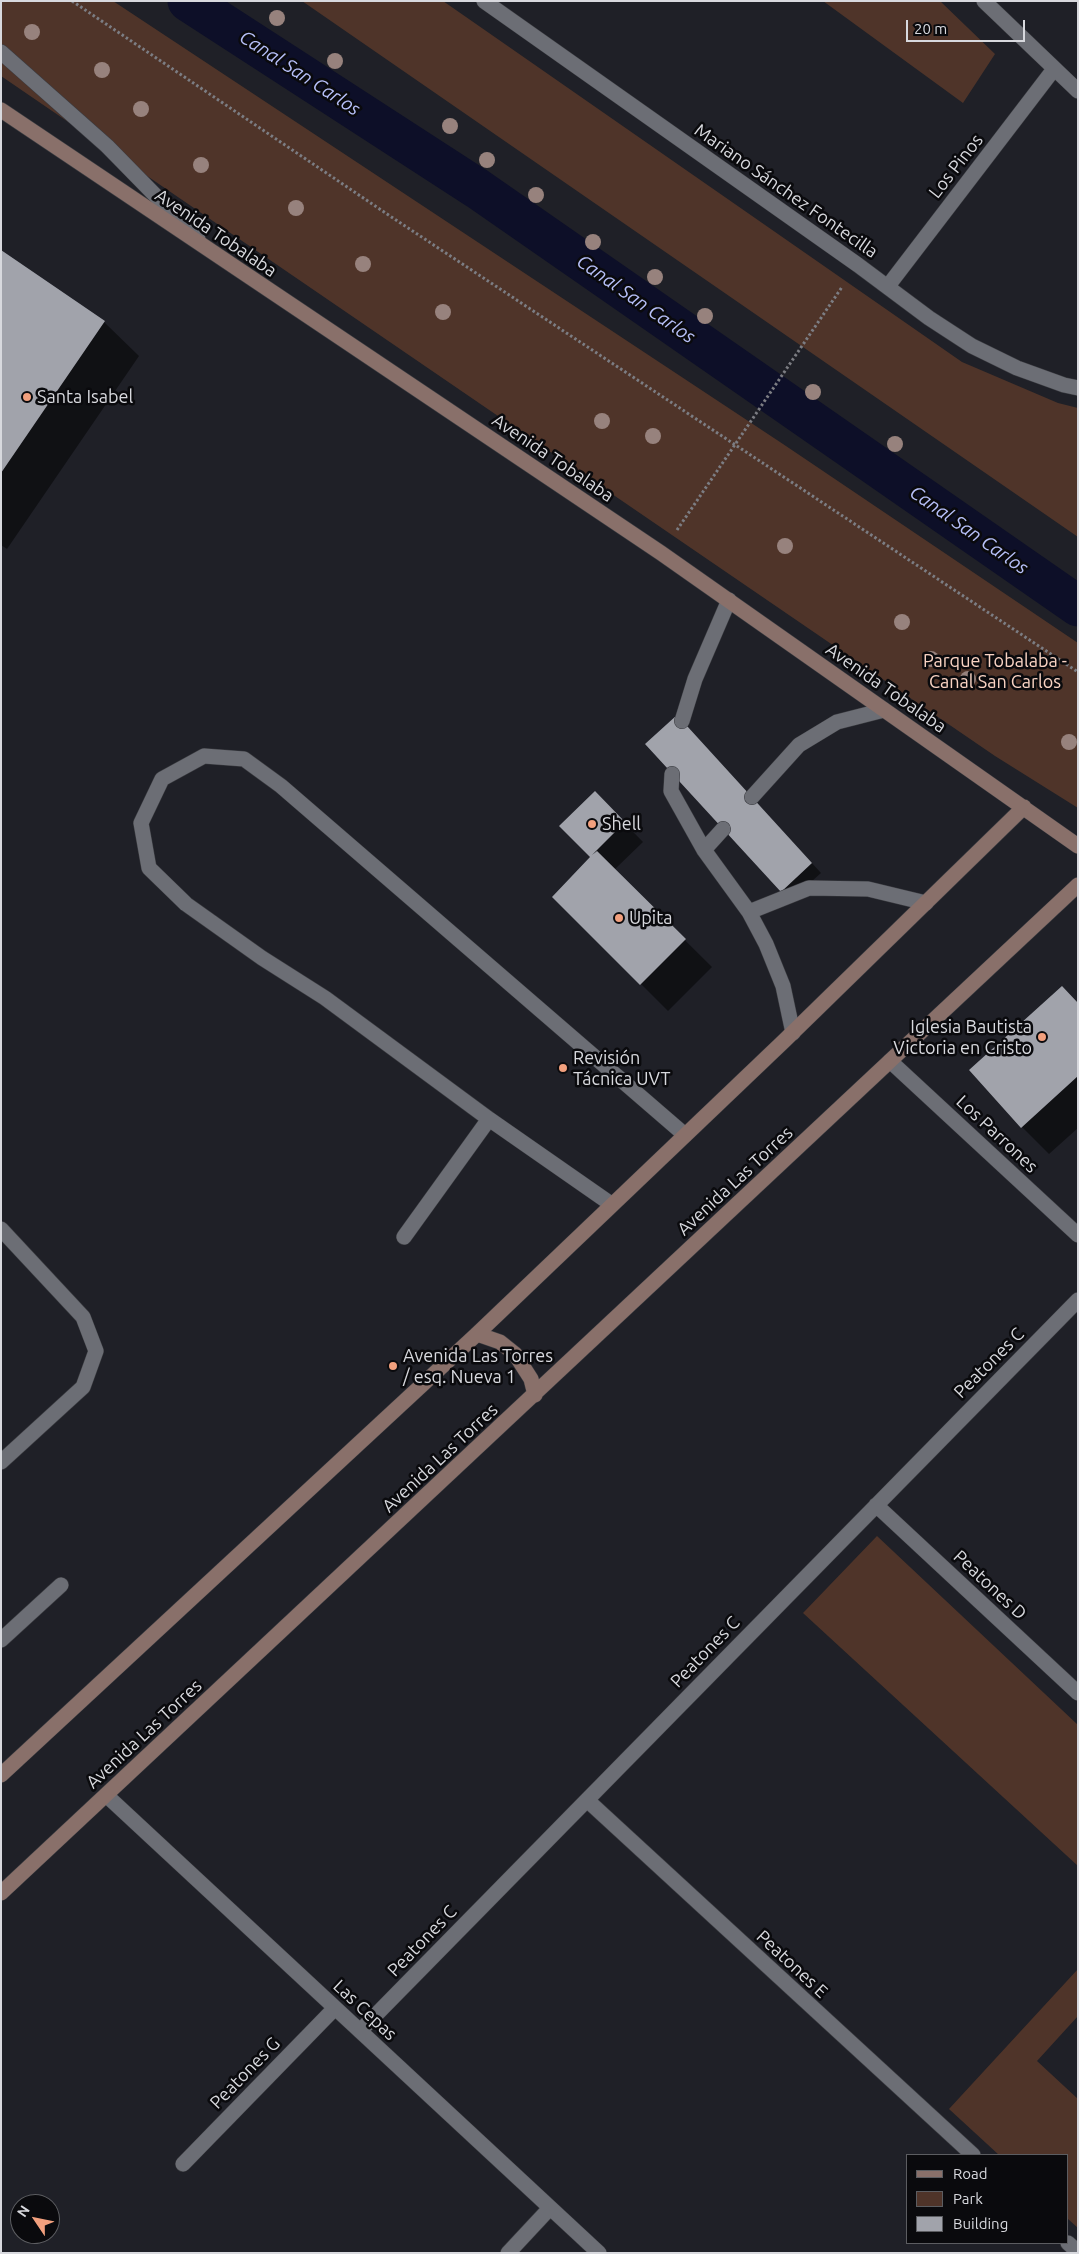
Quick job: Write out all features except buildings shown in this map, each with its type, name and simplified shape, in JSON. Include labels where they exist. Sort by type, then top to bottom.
[{"type":"main road","name":"Avenida Tobalaba","points":[[1,110],[211,253],[661,553],[1078,846]]},
{"type":"main road","points":[[1,1775],[477,1334],[793,1033],[1024,807]]},
{"type":"main road","name":"Avenida Las Torres","points":[[1,1893],[1078,885]]},
{"type":"main road","points":[[477,1334],[500,1342],[515,1354],[531,1379],[535,1395]]},
{"type":"street","name":"Mariano Sánchez Fontecilla","points":[[484,1],[888,286],[928,318],[972,346],[1018,368],[1064,385],[1078,388]]},
{"type":"street","points":[[984,1],[1078,91]]},
{"type":"street","points":[[1,52],[107,146],[211,253]]},
{"type":"street","name":"Los Pinos","points":[[888,286],[1054,69]]},
{"type":"street","points":[[682,721],[695,679],[729,600]]},
{"type":"street","points":[[752,797],[799,745],[837,722],[884,710]]},
{"type":"street","points":[[612,1204],[489,1119],[325,998],[262,958],[186,904],[149,868],[141,823],[162,779],[204,756],[244,759],[280,786],[685,1135]]},
{"type":"street","points":[[672,774],[671,791],[704,850],[749,912],[766,944],[783,986],[793,1033]]},
{"type":"street","points":[[704,850],[723,829]]},
{"type":"street","points":[[749,912],[809,888],[868,890],[926,903]]},
{"type":"street","name":"Los Parrones","points":[[890,1061],[1078,1235]]},
{"type":"street","points":[[404,1237],[489,1119]]},
{"type":"street","points":[[1,1229],[83,1317],[96,1351],[82,1387],[1,1462]]},
{"type":"street","name":"Peatones C","points":[[360,2031],[1078,1300]]},
{"type":"street","name":"Peatones D","points":[[876,1505],[1078,1693]]},
{"type":"street","points":[[1,1640],[61,1585]]},
{"type":"street","name":"Las Cepas","points":[[106,1795],[599,2253]]},
{"type":"street","name":"Peatones E","points":[[587,1800],[972,2154]]},
{"type":"street","name":"Peatones G","points":[[183,2164],[335,2008]]},
{"type":"street","points":[[508,2253],[550,2208]]},
{"type":"path","points":[[72,1],[1078,672]]},
{"type":"path","points":[[661,553],[823,314]]},
{"type":"green space","name":"Parque Tobalaba - Canal San Carlos","points":[[1,1],[113,1],[783,444],[1078,643],[1078,808],[995,756],[1,76]]},
{"type":"green space","points":[[302,1],[443,1],[962,362],[1058,403],[1078,408],[1078,537]]},
{"type":"green space","points":[[823,1],[940,1],[995,54],[963,103]]},
{"type":"green space","points":[[877,1536],[1078,1725],[1078,1866],[803,1613]]},
{"type":"green space","points":[[1078,1969],[1078,2016],[1037,2061],[1078,2099],[1078,2228],[1069,2220],[1069,2154],[998,2154],[949,2109]]},
{"type":"waterway","name":"Canal San Carlos","points":[[188,1],[478,189],[1078,606]]},
{"type":"place","name":"Santa Isabel","points":[[27,397]]},
{"type":"place","name":"Shell","points":[[592,824]]},
{"type":"place","name":"Upita","points":[[619,918]]},
{"type":"place","name":"Iglesia Bautista Victoria en Cristo","points":[[1042,1037]]},
{"type":"place","name":"Revisión Tácnica UVT","points":[[563,1068]]},
{"type":"place","name":"Avenida Las Torres / esq. Nueva 1","points":[[393,1366]]}]
